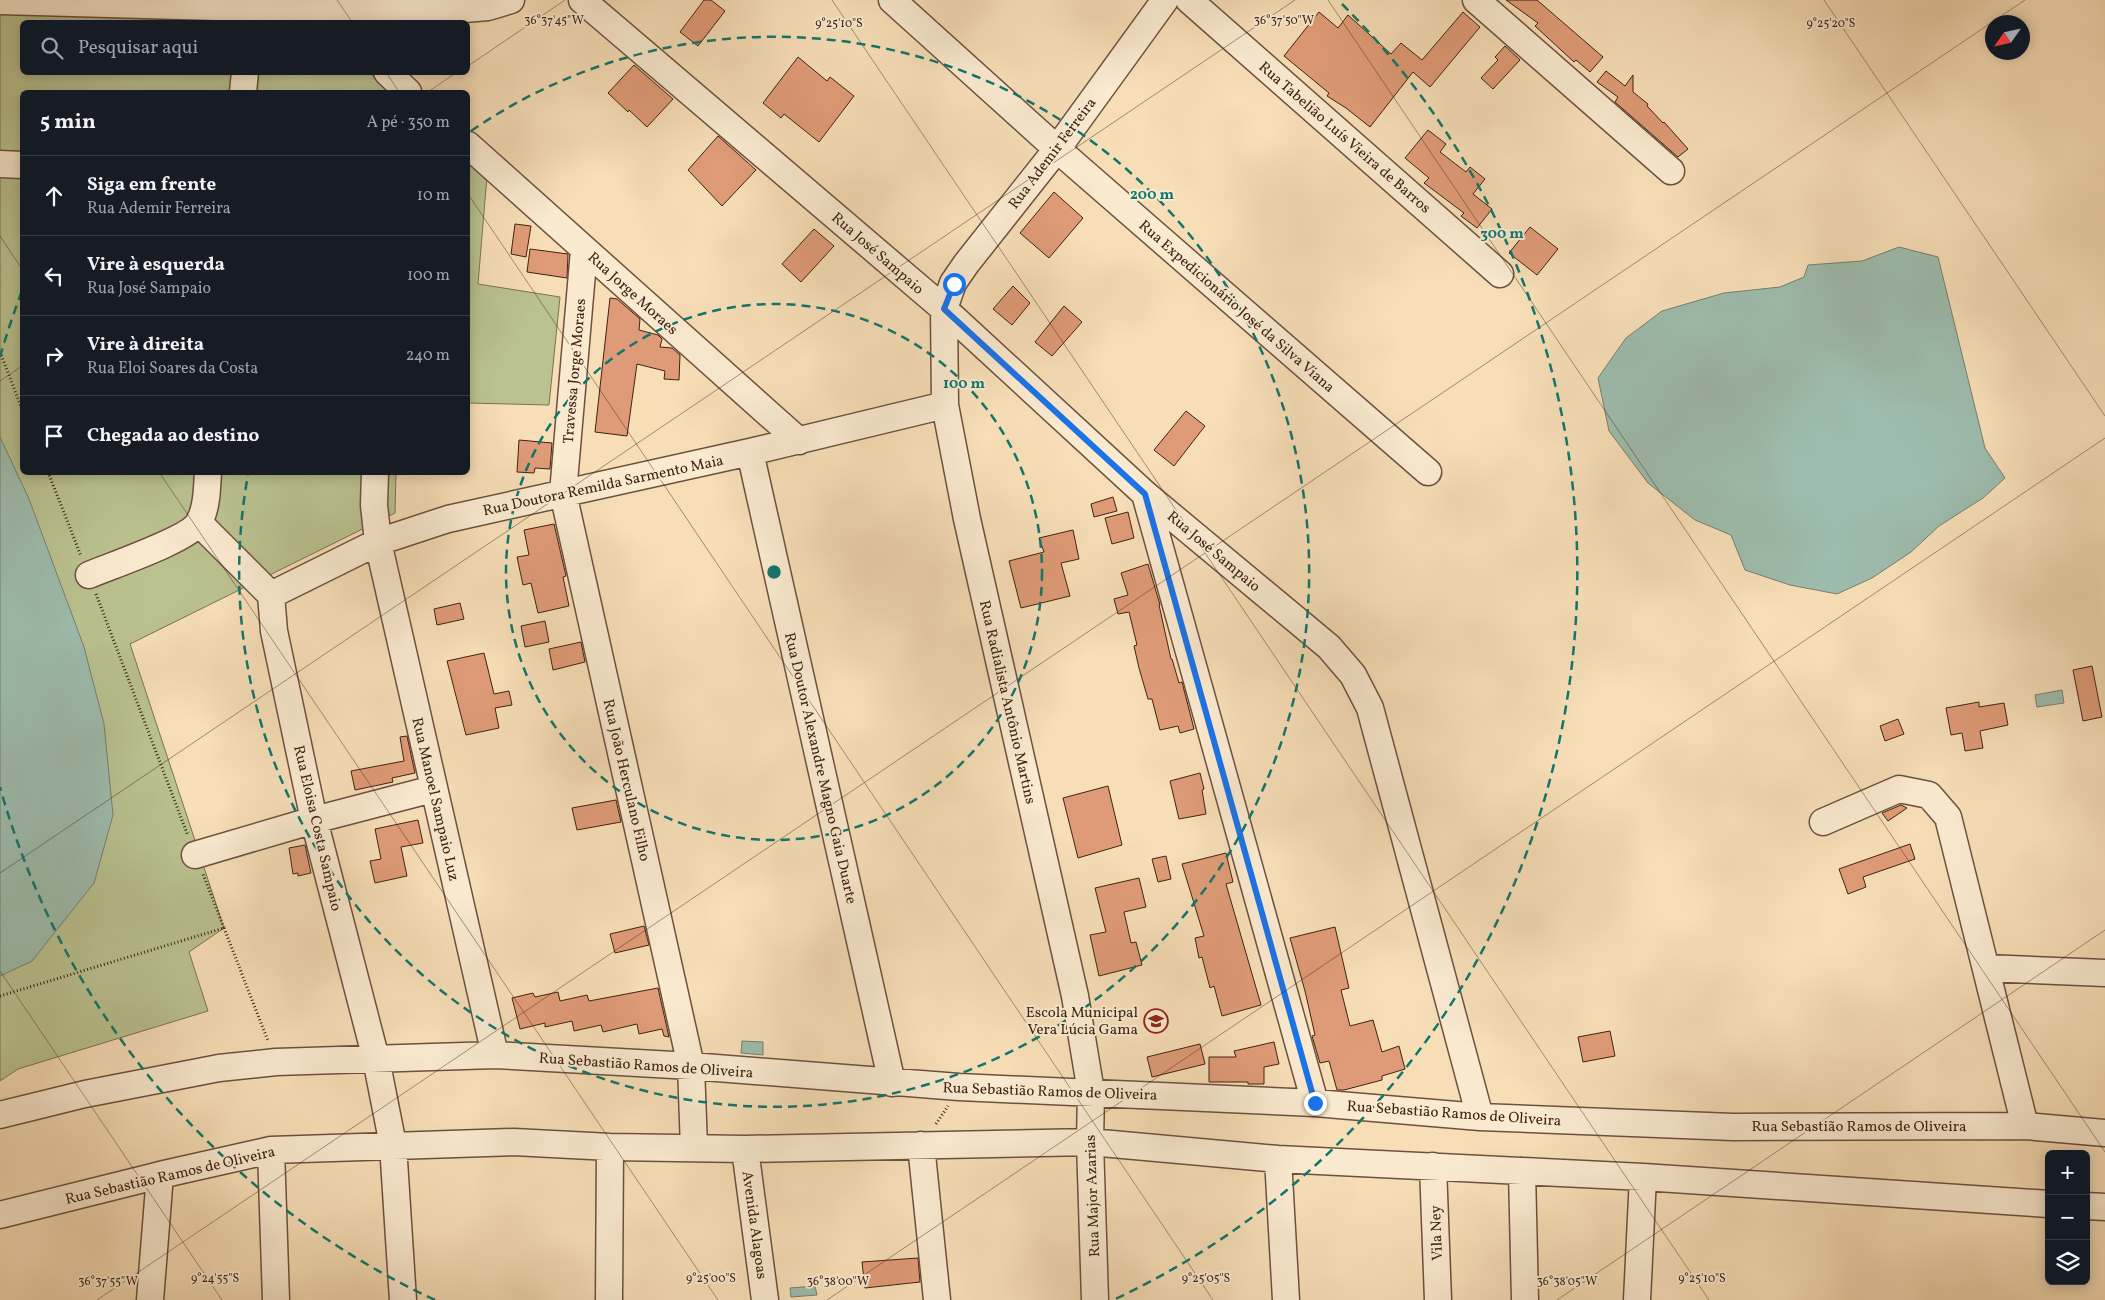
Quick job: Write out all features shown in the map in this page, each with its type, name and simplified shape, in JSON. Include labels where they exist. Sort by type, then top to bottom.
[{"type":"street","points":[[0,1],[252,15],[326,17],[488,8],[511,0]]},
{"type":"street","name":"Rua José Sampaio","points":[[582,0],[944,309],[1145,494],[1329,647],[1353,675],[1370,708],[1480,1117]]},
{"type":"street","name":"Rua Expedicionário José da Silva Viana","points":[[892,0],[1057,149],[1428,472]]},
{"type":"street","name":"Rua Ademir Ferreira","points":[[944,309],[954,284],[966,264],[1057,149],[1165,0]]},
{"type":"street","name":"Rua Tabelião Luís Vieira de Barros","points":[[1189,0],[1500,274]]},
{"type":"street","points":[[1476,0],[1671,171]]},
{"type":"street","points":[[243,90],[245,75]]},
{"type":"street","points":[[389,75],[406,90]]},
{"type":"street","name":"Rua Jorge Moraes","points":[[470,148],[799,441]]},
{"type":"street","points":[[0,164],[20,165]]},
{"type":"street","name":"Travessa Jorge Moraes","points":[[563,493],[584,250]]},
{"type":"street","name":"Rua Radialista Antônio Martins","points":[[944,309],[945,405],[967,519],[1075,996],[1091,1092]]},
{"type":"street","name":"Rua Doutora Remilda Sarmento Maia","points":[[271,595],[378,542],[448,519],[799,441],[945,405]]},
{"type":"street","name":"Rua Doutor Alexandre Magno Gaia Duarte","points":[[750,452],[892,1083]]},
{"type":"street","points":[[89,575],[180,537],[199,523],[206,496],[208,475]]},
{"type":"street","name":"Rua Manoel Sampaio Luz","points":[[375,475],[374,505],[378,542],[495,1055]]},
{"type":"street","name":"Rua João Herculano Filho","points":[[563,493],[691,1066],[694,1148]]},
{"type":"street","points":[[1145,494],[1315,1103]]},
{"type":"street","points":[[199,523],[271,595]]},
{"type":"street","name":"Rua Eloisa Costa Sampaio","points":[[271,595],[274,630],[314,820],[376,1059],[393,1145],[403,1300]]},
{"type":"street","points":[[1822,822],[1898,788],[1929,794],[1948,817],[2025,1126]]},
{"type":"street","points":[[195,855],[314,820],[433,789]]},
{"type":"street","points":[[1986,968],[2105,974]]},
{"type":"street","name":"Rua Sebastião Ramos de Oliveira","points":[[0,1115],[85,1094],[219,1068],[276,1062],[495,1055],[691,1066],[959,1088],[1091,1092],[1315,1103],[1480,1117],[1733,1126],[2025,1126],[2105,1133]]},
{"type":"street","name":"Rua Major Azarias","points":[[1091,1092],[1090,1142],[1096,1300]]},
{"type":"street","name":"Rua Sebastião Ramos de Oliveira","points":[[0,1215],[160,1174],[271,1150],[514,1142],[610,1147],[745,1149],[1090,1142],[1278,1159],[1643,1177],[2045,1204]]},
{"type":"street","points":[[921,1145],[937,1300]]},
{"type":"street","points":[[609,1300],[610,1147]]},
{"type":"street","name":"Avenida Alagoas","points":[[745,1149],[766,1300]]},
{"type":"street","points":[[271,1150],[276,1300]]},
{"type":"street","points":[[1278,1159],[1286,1300]]},
{"type":"street","name":"Vila Ney","points":[[1433,1166],[1438,1300]]},
{"type":"street","points":[[1522,1171],[1525,1300]]},
{"type":"street","points":[[150,1300],[160,1174]]},
{"type":"street","points":[[1637,1300],[1643,1177]]},
{"type":"street","points":[[2090,1206],[2105,1207]]},
{"type":"path","points":[[0,352],[20,404]]},
{"type":"path","points":[[49,475],[276,1062]]},
{"type":"path","points":[[0,996],[224,928]]},
{"type":"path","points":[[921,1145],[959,1088]]},
{"type":"green space","points":[[0,10],[260,20],[20,20],[20,75],[371,75],[390,90],[20,90],[20,475],[396,475],[395,513],[130,644],[224,928],[189,952],[208,1011],[18,1069],[0,1081]]},
{"type":"green space","points":[[470,161],[487,176],[478,284],[560,297],[549,405],[470,403]]},
{"type":"shaded area","points":[[1899,247],[1938,257],[1985,448],[2005,478],[1983,498],[1939,526],[1911,552],[1872,578],[1837,594],[1790,585],[1745,570],[1731,535],[1695,520],[1648,483],[1609,431],[1598,378],[1626,338],[1662,311],[1724,293],[1780,287],[1804,277],[1808,265],[1862,261]]},
{"type":"shaded area","points":[[0,437],[29,499],[84,647],[104,724],[113,815],[94,883],[32,961],[0,976]]},
{"type":"shaded area","points":[[2062,690],[2064,703],[2037,707],[2035,695]]},
{"type":"shaded area","points":[[742,1041],[763,1042],[763,1055],[741,1053]]},
{"type":"shaded area","points":[[815,1286],[817,1295],[791,1297],[790,1288]]},
{"type":"building","points":[[704,0],[711,0],[725,11],[698,46],[680,32]]},
{"type":"building","points":[[1506,0],[1537,0],[1603,57],[1590,72],[1576,60],[1574,62],[1535,26],[1538,23]]},
{"type":"building","points":[[1319,12],[1338,28],[1348,15],[1391,54],[1401,43],[1422,60],[1463,12],[1480,27],[1430,87],[1413,72],[1370,127],[1327,96],[1329,93],[1284,56]]},
{"type":"building","points":[[1505,46],[1520,60],[1493,89],[1481,78],[1498,60],[1495,57]]},
{"type":"building","points":[[798,57],[827,81],[830,77],[854,96],[819,142],[784,114],[781,118],[763,103]]},
{"type":"building","points":[[634,65],[673,99],[647,127],[608,93]]},
{"type":"building","points":[[1606,71],[1625,86],[1633,75],[1633,92],[1648,104],[1647,106],[1688,149],[1678,157],[1615,102],[1618,97],[1597,82]]},
{"type":"building","points":[[1428,130],[1446,144],[1440,152],[1466,172],[1470,167],[1485,179],[1473,194],[1492,209],[1477,228],[1461,216],[1464,213],[1424,183],[1429,178],[1405,158]]},
{"type":"building","points":[[718,136],[756,170],[722,206],[688,170]]},
{"type":"building","points":[[1054,192],[1083,218],[1049,258],[1020,233]]},
{"type":"building","points":[[515,224],[531,226],[526,257],[511,254]]},
{"type":"building","points":[[1530,227],[1558,249],[1537,275],[1509,253]]},
{"type":"building","points":[[814,229],[834,246],[801,282],[782,264]]},
{"type":"building","points":[[530,249],[568,254],[567,278],[527,272]]},
{"type":"building","points":[[1013,286],[1030,303],[1012,325],[993,309]]},
{"type":"building","points":[[610,298],[617,299],[640,319],[639,330],[658,335],[662,339],[660,347],[672,348],[680,355],[679,380],[664,379],[665,371],[637,364],[627,436],[595,432]]},
{"type":"building","points":[[1064,306],[1082,322],[1052,356],[1035,342]]},
{"type":"building","points":[[1186,411],[1205,426],[1174,466],[1154,450]]},
{"type":"building","points":[[519,440],[552,443],[550,469],[535,468],[534,473],[517,472]]},
{"type":"building","points":[[1113,497],[1117,511],[1094,517],[1091,504]]},
{"type":"building","points":[[1128,512],[1134,538],[1112,544],[1105,518]]},
{"type":"building","points":[[554,524],[566,576],[563,577],[569,606],[538,613],[531,583],[523,585],[517,557],[529,555],[524,530]]},
{"type":"building","points":[[1073,530],[1079,559],[1061,563],[1070,596],[1021,608],[1009,561],[1044,552],[1039,538]]},
{"type":"building","points":[[1148,564],[1160,605],[1171,659],[1179,683],[1182,682],[1194,729],[1180,733],[1178,726],[1160,730],[1152,699],[1148,699],[1139,668],[1134,646],[1137,645],[1129,612],[1118,614],[1114,599],[1128,595],[1121,573]]},
{"type":"building","points":[[460,603],[464,619],[437,625],[434,609]]},
{"type":"building","points":[[545,621],[549,642],[525,647],[521,626]]},
{"type":"building","points":[[581,642],[585,662],[553,670],[549,649]]},
{"type":"building","points":[[484,653],[494,694],[509,691],[512,705],[495,708],[499,728],[466,735],[447,661]]},
{"type":"building","points":[[2092,666],[2102,717],[2083,721],[2073,670]]},
{"type":"building","points":[[1979,702],[1979,707],[2004,703],[2008,725],[1980,731],[1983,748],[1965,751],[1962,733],[1951,735],[1946,708]]},
{"type":"building","points":[[1898,719],[1904,734],[1885,741],[1880,726]]},
{"type":"building","points":[[407,736],[415,773],[392,778],[393,782],[355,790],[351,771],[404,761],[400,737]]},
{"type":"building","points":[[1200,773],[1204,789],[1202,790],[1206,814],[1179,819],[1170,781]]},
{"type":"building","points":[[1108,786],[1122,845],[1078,858],[1063,798]]},
{"type":"building","points":[[616,800],[621,822],[577,830],[572,808]]},
{"type":"building","points":[[1901,805],[1907,808],[1888,821],[1882,813]]},
{"type":"building","points":[[418,820],[423,843],[401,847],[407,876],[375,883],[370,861],[381,859],[375,829]]},
{"type":"building","points":[[1910,844],[1915,859],[1863,877],[1866,887],[1848,894],[1839,869]]},
{"type":"building","points":[[305,845],[311,873],[298,876],[298,873],[293,874],[289,848]]},
{"type":"building","points":[[1226,853],[1233,882],[1226,884],[1261,1005],[1222,1016],[1214,986],[1210,988],[1202,957],[1199,958],[1195,938],[1204,936],[1182,864]]},
{"type":"building","points":[[1166,856],[1171,879],[1158,882],[1152,859]]},
{"type":"building","points":[[1139,878],[1146,907],[1124,912],[1131,943],[1136,942],[1142,965],[1099,976],[1090,935],[1106,932],[1095,888]]},
{"type":"building","points":[[644,926],[649,945],[615,953],[610,934]]},
{"type":"building","points":[[1335,927],[1349,988],[1341,990],[1350,1026],[1373,1020],[1382,1052],[1399,1046],[1405,1069],[1382,1076],[1382,1080],[1344,1090],[1337,1090],[1329,1061],[1320,1063],[1312,1036],[1315,1035],[1305,991],[1290,938]]},
{"type":"building","points":[[658,988],[669,1037],[664,1036],[662,1029],[639,1034],[637,1024],[603,1032],[601,1025],[574,1031],[572,1021],[545,1027],[545,1023],[520,1029],[512,998],[533,993],[535,997],[558,992],[560,1001],[587,995],[589,1001]]},
{"type":"building","points":[[1610,1031],[1615,1056],[1583,1062],[1578,1037]]},
{"type":"building","points":[[1274,1042],[1279,1064],[1264,1067],[1264,1084],[1209,1082],[1209,1057],[1236,1057],[1234,1051]]},
{"type":"building","points":[[1200,1044],[1205,1064],[1152,1077],[1147,1057]]},
{"type":"building","points":[[918,1258],[920,1282],[865,1288],[862,1262]]},
{"type":"place","name":"Escola Municipal Vera Lúcia Gama","points":[[1156,1021]]},
{"type":"route","points":[[954,284],[944,309],[1145,494],[1315,1103]]}]
